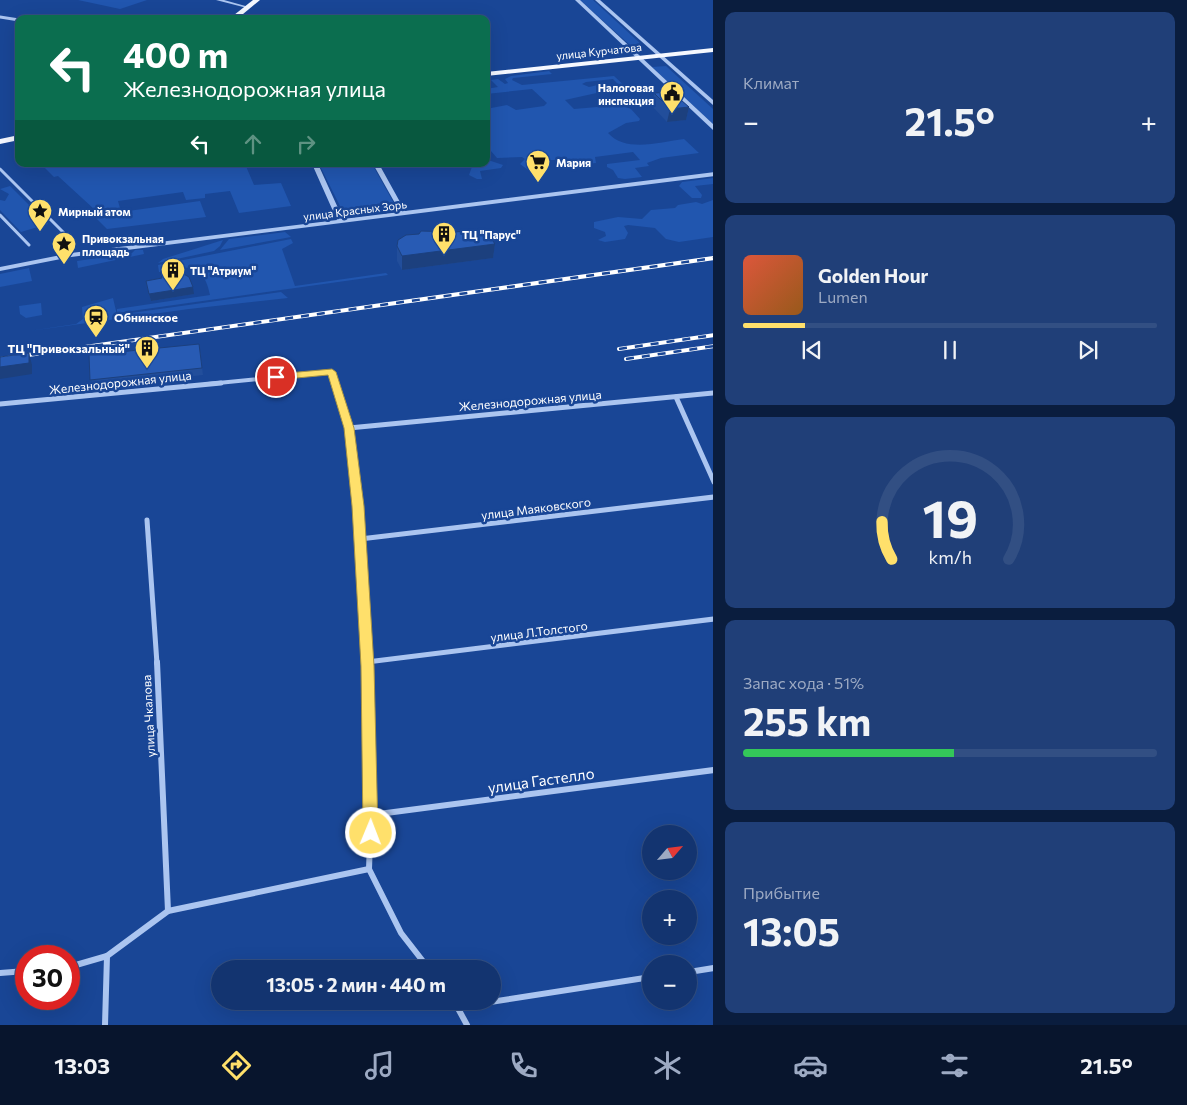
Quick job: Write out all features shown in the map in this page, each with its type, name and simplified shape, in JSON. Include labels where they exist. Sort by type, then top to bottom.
[{"type":"main road","points":[[238,15],[257,0]]},
{"type":"main road","name":"улица Курчатова","points":[[490,74],[713,50]]},
{"type":"main road","points":[[0,142],[15,138]]},
{"type":"street","points":[[218,0],[248,8]]},
{"type":"street","points":[[577,0],[713,129]]},
{"type":"street","points":[[597,0],[713,105]]},
{"type":"street","points":[[0,16],[15,19]]},
{"type":"street","points":[[316,167],[341,222]]},
{"type":"street","points":[[378,167],[404,214]]},
{"type":"street","points":[[0,169],[64,233]]},
{"type":"street","name":"улица Красных Зорь","points":[[0,269],[71,255],[713,174]]},
{"type":"street","points":[[0,215],[28,245]]},
{"type":"street","name":"Железнодорожная улица","points":[[2,405],[332,372],[349,428],[713,393]]},
{"type":"street","points":[[676,397],[713,482]]},
{"type":"street","points":[[349,428],[360,539],[367,662],[371,815],[369,869],[401,934],[422,960]]},
{"type":"street","name":"улица Маяковского","points":[[360,539],[713,497]]},
{"type":"street","name":"улица Чкалова","points":[[147,520],[158,682],[168,910]]},
{"type":"street","name":"улица Л.Толстого","points":[[367,662],[713,619]]},
{"type":"street","name":"улица Гастелло","points":[[371,815],[713,770]]},
{"type":"street","points":[[80,963],[107,956],[168,910],[369,869]]},
{"type":"street","points":[[105,1025],[107,956]]},
{"type":"street","points":[[697,971],[713,968]]},
{"type":"street","points":[[0,973],[15,972]]},
{"type":"street","points":[[501,998],[642,978]]},
{"type":"street","points":[[459,1010],[467,1025]]},
{"type":"shaded area","points":[[78,0],[147,0],[120,9]]},
{"type":"shaded area","points":[[580,0],[593,0],[642,45],[631,46]]},
{"type":"shaded area","points":[[666,66],[713,109],[713,124],[652,67]]},
{"type":"shaded area","points":[[549,71],[552,74],[513,78],[512,80],[522,85],[614,76],[629,90],[625,91],[613,79],[586,82],[582,84],[589,87],[601,85],[609,87],[601,92],[565,100],[574,109],[621,105],[631,109],[640,119],[639,121],[626,123],[608,133],[624,143],[644,145],[684,139],[699,153],[661,158],[647,163],[649,166],[635,168],[642,177],[625,179],[618,178],[613,170],[607,167],[607,164],[640,160],[633,152],[595,157],[596,163],[573,165],[561,160],[548,160],[533,163],[529,166],[534,171],[531,172],[520,164],[525,159],[522,157],[497,158],[490,151],[490,108],[507,105],[516,110],[544,106],[547,103],[532,89],[490,94],[490,88],[498,87],[491,80],[498,79],[505,84],[508,83],[505,79],[511,76]]},
{"type":"shaded area","points":[[490,161],[503,165],[501,168],[480,171],[482,179],[469,175],[472,167],[490,167]]},
{"type":"shaded area","points":[[44,167],[246,167],[254,185],[281,183],[291,206],[239,213],[230,191],[205,194],[205,198],[186,200],[183,192],[118,201],[121,212],[200,201],[206,217],[107,229],[89,211],[94,209],[58,176],[54,177]]},
{"type":"shaded area","points":[[320,167],[374,167],[396,207],[344,214]]},
{"type":"shaded area","points":[[713,178],[713,184],[695,186],[702,195],[701,198],[692,198],[679,186],[682,182]]},
{"type":"shaded area","points":[[10,186],[48,224],[21,232],[0,210],[0,200],[5,201],[9,194],[0,189]]},
{"type":"shaded area","points":[[713,200],[713,237],[679,242],[666,239],[655,228],[628,225],[624,226],[628,233],[625,239],[605,242],[598,240],[606,236],[605,232],[594,228],[594,222],[618,217],[642,219],[651,210],[675,208],[678,205],[696,202],[702,204]]},
{"type":"shaded area","points":[[285,232],[291,237],[220,250],[229,239]]},
{"type":"shaded area","points":[[291,239],[293,243],[282,249],[295,286],[386,273],[388,275],[117,313],[117,309],[210,295],[204,278],[196,270],[175,268],[165,270],[165,273],[162,274],[159,272],[158,265]]},
{"type":"shaded area","points":[[223,240],[214,251],[158,263],[163,259]]},
{"type":"shaded area","points":[[135,250],[143,250],[144,254],[78,268],[77,261],[132,253]]},
{"type":"shaded area","points":[[29,268],[32,281],[0,287],[0,274]]},
{"type":"shaded area","points":[[281,292],[288,298],[189,309],[29,331],[76,324],[83,319],[82,307],[113,298],[117,315]]},
{"type":"shaded area","points":[[41,303],[42,315],[26,318],[20,314],[19,306]]},
{"type":"building","points":[[672,92],[689,107],[670,109],[654,93]]},
{"type":"building","points":[[485,229],[495,244],[402,256],[397,246],[398,240],[406,235],[419,234],[421,231],[455,232]]},
{"type":"building","points":[[178,271],[189,277],[193,287],[149,294],[146,281],[162,278],[160,272]]},
{"type":"building","name":"ТЦ \"Привокзальный\"","points":[[199,344],[202,368],[90,380],[89,355]]},
{"type":"building","points":[[29,353],[29,363],[0,367],[0,357]]},
{"type":"railway","points":[[0,359],[713,258]]},
{"type":"railway","points":[[619,349],[713,335]]},
{"type":"railway","points":[[626,359],[713,346]]},
{"type":"place","name":"Налоговая инспекция","points":[[672,114]]},
{"type":"place","name":"Мария","points":[[538,183]]},
{"type":"place","name":"Мирный атом","points":[[40,232]]},
{"type":"place","name":"ТЦ \"Парус\"","points":[[444,255]]},
{"type":"place","name":"Привокзальная площадь","points":[[64,265]]},
{"type":"place","name":"ТЦ \"Атриум\"","points":[[173,291]]},
{"type":"place","name":"Обнинское","points":[[96,338]]},
{"type":"place","name":"ТЦ \"Привокзальный\"","points":[[147,369]]},
{"type":"route","points":[[276,377],[332,372],[349,428],[358,506],[367,666],[371,833]]}]
